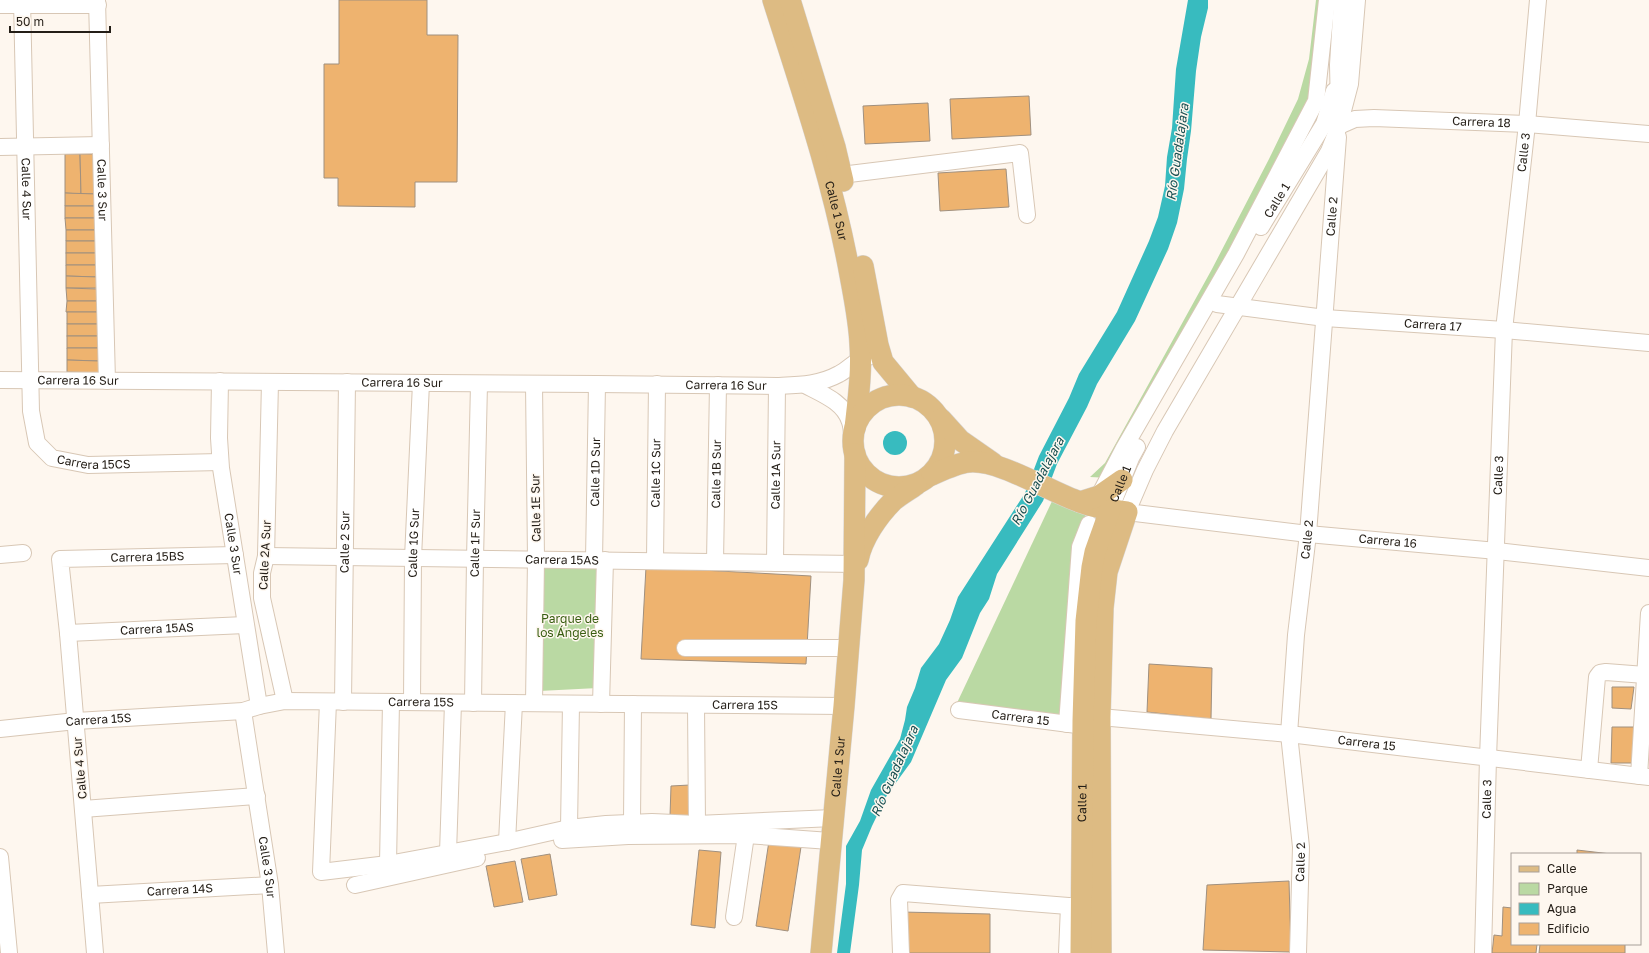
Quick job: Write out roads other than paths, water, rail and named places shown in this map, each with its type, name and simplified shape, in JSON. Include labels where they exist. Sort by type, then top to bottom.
[{"type":"main road","name":"Calle 1 Sur","points":[[773,0],[816,138],[842,232],[854,295],[860,344],[859,391],[854,441],[855,569],[821,953]]},
{"type":"main road","name":"Calle 1 Sur","points":[[790,0],[835,147],[883,362],[912,397]]},
{"type":"main road","points":[[999,467],[960,440],[928,405],[912,397],[897,395],[882,398],[869,406],[860,417],[854,441],[861,467],[869,476],[879,483],[891,487],[905,488],[968,462],[983,462],[1099,504]]},
{"type":"main road","points":[[925,479],[939,465],[944,450],[945,436],[936,413]]},
{"type":"main road","name":"Calle 1 Sur","points":[[855,569],[865,540],[882,514],[894,501],[925,479]]},
{"type":"main road","points":[[1095,552],[1098,531],[1093,518],[1099,504],[1122,480]]},
{"type":"main road","name":"Calle 1","points":[[1081,953],[1075,906],[1086,621],[1095,552],[1099,504]]},
{"type":"main road","name":"Calle 1","points":[[1099,504],[1107,572],[1103,608],[1083,720],[1101,953]]},
{"type":"street","points":[[1099,504],[1124,448],[1236,254],[1316,101],[1327,0]]},
{"type":"street","name":"Calle 2","points":[[1298,953],[1301,847],[1288,734],[1296,635],[1308,534],[1325,318],[1339,126],[1338,66],[1342,0]]},
{"type":"street","name":"Calle 2","points":[[1339,126],[1350,84],[1357,0]]},
{"type":"street","name":"Calle 3","points":[[1483,953],[1488,758],[1497,551],[1504,330],[1527,124],[1538,0]]},
{"type":"street","points":[[0,5],[22,3],[98,2]]},
{"type":"street","name":"Calle 3 Sur","points":[[98,2],[107,381]]},
{"type":"street","name":"Calle 4 Sur","points":[[22,3],[24,147],[31,379]]},
{"type":"street","name":"Calle 1","points":[[1122,480],[1131,458],[1261,227],[1324,124],[1334,90],[1338,66]]},
{"type":"street","name":"Carrera 18","points":[[1339,126],[1356,118],[1374,118],[1527,124],[1649,134]]},
{"type":"street","name":"Calle 1","points":[[1099,504],[1145,470],[1165,431],[1329,151],[1339,126]]},
{"type":"street","points":[[0,147],[101,145]]},
{"type":"street","points":[[841,175],[1020,153],[1027,215]]},
{"type":"street","name":"Carrera 17","points":[[1218,304],[1325,318],[1504,330],[1649,343]]},
{"type":"street","points":[[860,358],[871,356],[878,357],[883,362]]},
{"type":"street","name":"Carrera 16 Sur","points":[[0,380],[31,379],[107,381],[777,386],[818,383],[847,370],[860,358]]},
{"type":"street","name":"Carrera 15CS","points":[[31,379],[31,411],[37,443],[52,458],[88,465],[220,462]]},
{"type":"street","name":"Calle 3 Sur","points":[[220,381],[220,462],[259,706]]},
{"type":"street","name":"Calle 2A Sur","points":[[270,382],[266,556],[262,572],[262,598],[285,701]]},
{"type":"street","name":"Calle 2 Sur","points":[[335,702],[345,557],[347,382]]},
{"type":"street","name":"Calle 1G Sur","points":[[412,702],[413,558],[421,383]]},
{"type":"street","name":"Calle 1F Sur","points":[[473,703],[474,559],[479,384]]},
{"type":"street","name":"Calle 1E Sur","points":[[534,384],[536,559],[534,703]]},
{"type":"street","name":"Calle 1D Sur","points":[[597,384],[600,560]]},
{"type":"street","name":"Calle 1C Sur","points":[[655,561],[657,384]]},
{"type":"street","name":"Calle 1B Sur","points":[[715,562],[718,385]]},
{"type":"street","name":"Carrera 16 Sur","points":[[805,385],[836,401],[850,422],[854,441]]},
{"type":"street","name":"Calle 1A Sur","points":[[775,563],[777,386]]},
{"type":"street","name":"Carrera 16","points":[[1099,504],[1308,534],[1497,551],[1649,568]]},
{"type":"street","points":[[1083,720],[1080,547],[1089,524]]},
{"type":"street","points":[[0,555],[23,553]]},
{"type":"street","name":"Carrera 15BS","points":[[60,559],[235,555]]},
{"type":"street","name":"Carrera 15AS","points":[[266,556],[775,563],[855,569]]},
{"type":"street","name":"Calle 4 Sur","points":[[60,559],[76,721],[95,953]]},
{"type":"street","points":[[600,560],[601,704]]},
{"type":"street","points":[[1644,776],[1645,675],[1649,613]]},
{"type":"street","name":"Carrera 15AS","points":[[68,633],[245,624]]},
{"type":"street","points":[[686,648],[848,648]]},
{"type":"street","points":[[1589,770],[1597,677],[1600,673],[1606,672],[1645,675]]},
{"type":"street","name":"Carrera 15S","points":[[0,729],[76,721],[244,712],[259,706],[285,701],[844,706]]},
{"type":"street","points":[[335,702],[321,872],[388,864],[506,842],[569,828],[632,822],[697,824],[833,818]]},
{"type":"street","points":[[388,864],[391,702]]},
{"type":"street","points":[[448,853],[453,703]]},
{"type":"street","points":[[506,842],[514,703]]},
{"type":"street","points":[[569,828],[571,704]]},
{"type":"street","points":[[632,822],[633,704]]},
{"type":"street","points":[[696,705],[697,824]]},
{"type":"street","name":"Carrera 15","points":[[959,710],[1288,734],[1644,776]]},
{"type":"street","name":"Calle 3 Sur","points":[[244,712],[270,885],[276,953]]},
{"type":"street","points":[[83,809],[257,796]]},
{"type":"street","points":[[355,885],[564,839],[628,836],[746,836],[830,841]]},
{"type":"street","points":[[734,917],[746,836]]},
{"type":"street","points":[[0,858],[9,953]]},
{"type":"street","name":"Carrera 14S","points":[[90,895],[270,885]]},
{"type":"street","points":[[900,953],[899,900],[903,893],[1075,906],[1067,953]]},
{"type":"water","name":"Río Guadalajara","points":[[1188,0],[1208,0],[1208,8],[1201,37],[1196,71],[1184,189],[1177,223],[1168,249],[1135,321],[1097,384],[1087,407],[1057,464],[1043,501],[997,574],[989,599],[980,613],[962,658],[946,680],[911,762],[887,795],[872,826],[862,850],[850,953],[837,953],[846,884],[846,846],[860,821],[871,790],[900,739],[907,707],[921,668],[939,644],[950,620],[958,597],[1025,493],[1039,456],[1069,398],[1079,374],[1117,312],[1149,241],[1158,217],[1165,186],[1167,157],[1172,128],[1176,69]]},
{"type":"water","points":[[895,431],[903,435],[907,443],[903,451],[895,455],[887,451],[883,443],[887,435]]},
{"type":"park label","name":"Parque de los Ángeles","points":[[570,626]]}]
